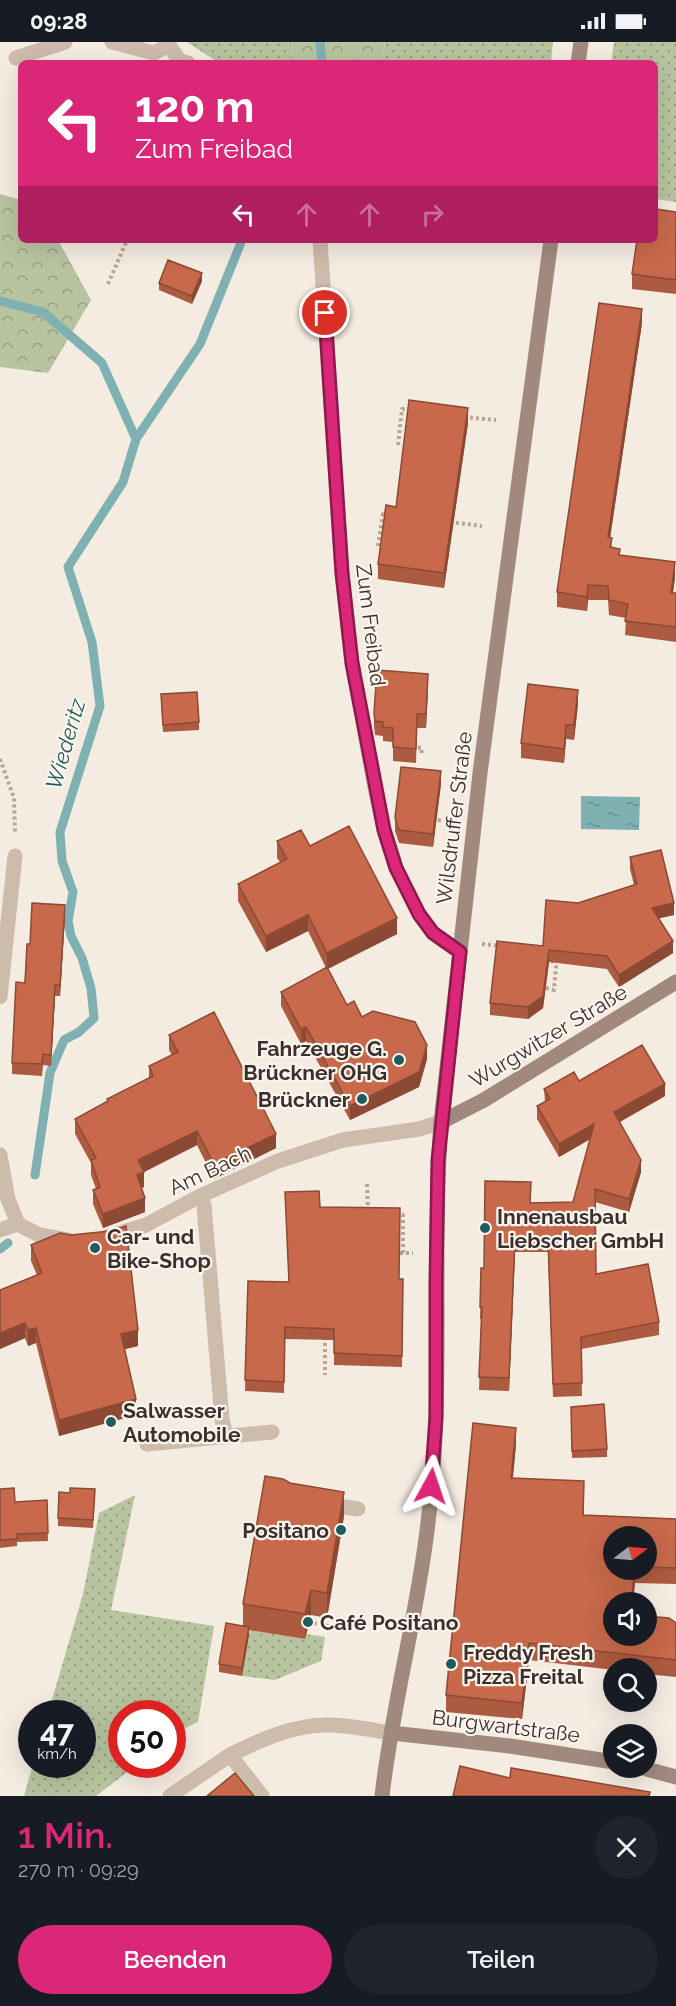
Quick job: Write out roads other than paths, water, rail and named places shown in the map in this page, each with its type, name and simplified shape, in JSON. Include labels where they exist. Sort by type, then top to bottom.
[{"type":"main road","points":[[578,60],[581,42]]},
{"type":"main road","name":"Wilsdruffer Straße","points":[[382,1796],[427,1531],[436,1418],[438,1160],[441,1122],[480,773],[550,243]]},
{"type":"main road","name":"Wurgwitzer Straße","points":[[441,1122],[484,1100],[676,982]]},
{"type":"main road","name":"Burgwartstraße","points":[[392,1733],[510,1746],[603,1760]]},
{"type":"main road","points":[[657,1772],[676,1777]]},
{"type":"street","points":[[16,58],[65,42]]},
{"type":"street","points":[[112,42],[153,53],[167,44],[179,60]]},
{"type":"street","name":"Zum Freibad","points":[[320,243],[342,573],[352,663],[375,788],[384,830],[396,868],[414,905],[433,933],[460,952]]},
{"type":"street","points":[[0,997],[15,856]]},
{"type":"street","name":"Am Bach","points":[[18,1224],[39,1235],[70,1241],[117,1235],[146,1225],[200,1196],[278,1161],[331,1143],[372,1134],[419,1129],[441,1122]]},
{"type":"street","points":[[0,1155],[8,1199],[18,1224],[0,1230]]},
{"type":"street","points":[[204,1205],[222,1419],[226,1437]]},
{"type":"street","points":[[147,1444],[272,1432]]},
{"type":"street","points":[[310,1501],[358,1509]]},
{"type":"street","points":[[170,1796],[230,1755],[267,1737],[327,1725],[392,1733]]},
{"type":"street","points":[[230,1755],[262,1796]]},
{"type":"water","points":[[581,796],[640,797],[639,830],[581,829]]},
{"type":"waterway","name":"Wiederitz","points":[[320,42],[322,60]]},
{"type":"waterway","name":"Wiederitz","points":[[35,1175],[50,1073],[64,1040],[79,1032],[94,1018],[91,988],[82,958],[71,936],[68,921],[73,892],[62,861],[60,832],[100,706],[92,642],[68,567],[123,482],[136,439],[200,344],[241,243]]},
{"type":"waterway","points":[[0,301],[43,312],[102,363],[136,439]]},
{"type":"waterway","name":"Wiederitz","points":[[0,1249],[8,1243]]},
{"type":"place","name":"Fahrzeuge G. Brückner OHG","points":[[399,1060]]},
{"type":"place","name":"Brückner","points":[[362,1099]]},
{"type":"place","name":"Innenausbau Liebscher GmbH","points":[[485,1228]]},
{"type":"place","name":"Car- und Bike-Shop","points":[[95,1248]]},
{"type":"place","name":"Salwasser Automobile","points":[[111,1422]]},
{"type":"place","name":"Positano","points":[[341,1530]]},
{"type":"place","name":"Café Positano","points":[[308,1622]]},
{"type":"place","name":"Freddy Fresh Pizza Freital","points":[[451,1664]]}]
